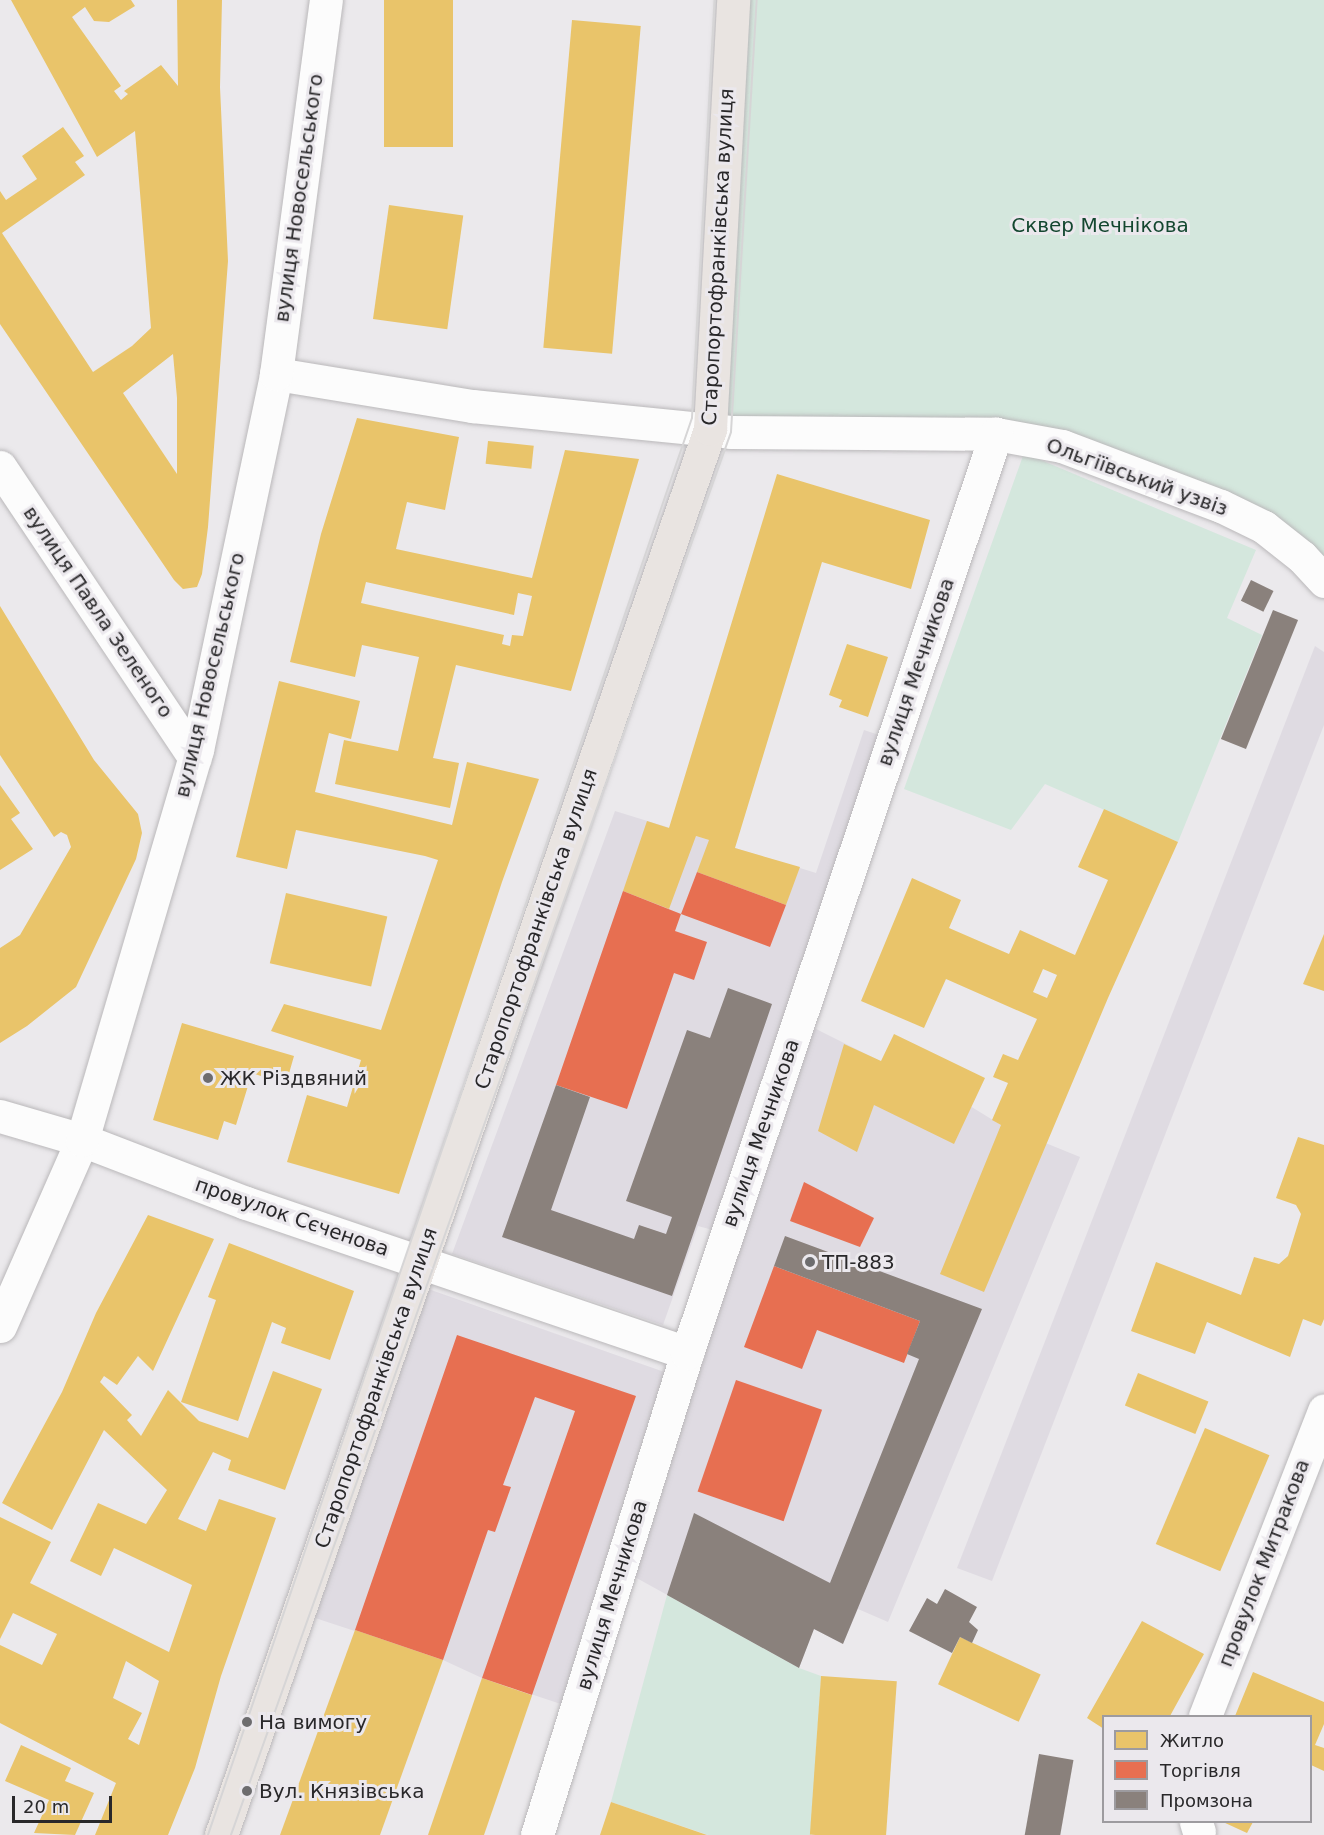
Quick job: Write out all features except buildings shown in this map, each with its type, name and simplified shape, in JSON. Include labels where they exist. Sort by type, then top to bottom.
[{"type":"main road","name":"Старопортофранківська вулиця","points":[[221,1835],[710,429],[733,0]]},
{"type":"street","name":"вулиця Новосельського","points":[[0,1326],[82,1140],[195,758],[276,374],[326,0]]},
{"type":"street","name":"Ольгіївський узвіз","points":[[276,374],[481,408],[731,432],[996,434],[1062,446],[1221,506],[1264,527],[1284,541],[1324,581]]},
{"type":"street","name":"вулиця Мечникова","points":[[537,1835],[687,1353],[996,434]]},
{"type":"street","name":"вулиця Павла Зеленого","points":[[0,467],[195,758]]},
{"type":"street","name":"провулок Сєченова","points":[[0,1116],[82,1140],[246,1203],[687,1353]]},
{"type":"street","name":"провулок Митракова","points":[[1205,1715],[1324,1410]]},
{"type":"shaded area","points":[[1315,646],[1324,652],[1324,725],[992,1581],[957,1568]]},
{"type":"shaded area","points":[[864,730],[882,736],[716,1231],[698,1226],[663,1325],[452,1254],[615,811],[816,873]]},
{"type":"shaded area","points":[[804,1023],[970,1106],[1001,1125],[1080,1157],[888,1622],[858,1609],[843,1644],[814,1629],[799,1668],[633,1576]]},
{"type":"shaded area","points":[[414,1284],[673,1375],[570,1707],[482,1678],[443,1660],[303,1614]]},
{"type":"green space","name":"Сквер Мечнікова","points":[[733,0],[1324,0],[1324,581],[1302,557],[1062,446],[710,429]]},
{"type":"green space","points":[[1024,453],[1256,550],[1227,618],[1262,635],[1178,842],[1045,784],[1011,830],[904,789]]},
{"type":"green space","points":[[667,1595],[799,1668],[821,1676],[811,1835],[708,1835],[611,1802]]},
{"type":"tram line","points":[[208,1835],[692,418],[715,0]]},
{"type":"tram line","points":[[231,1835],[731,432],[757,0]]},
{"type":"place","name":"ЖК Різдвяний","points":[[208,1078]]},
{"type":"place","name":"ТП-883","points":[[810,1262]]},
{"type":"place","name":"На вимогу","points":[[247,1722]]},
{"type":"place","name":"Вул. Князівська","points":[[247,1791]]}]
